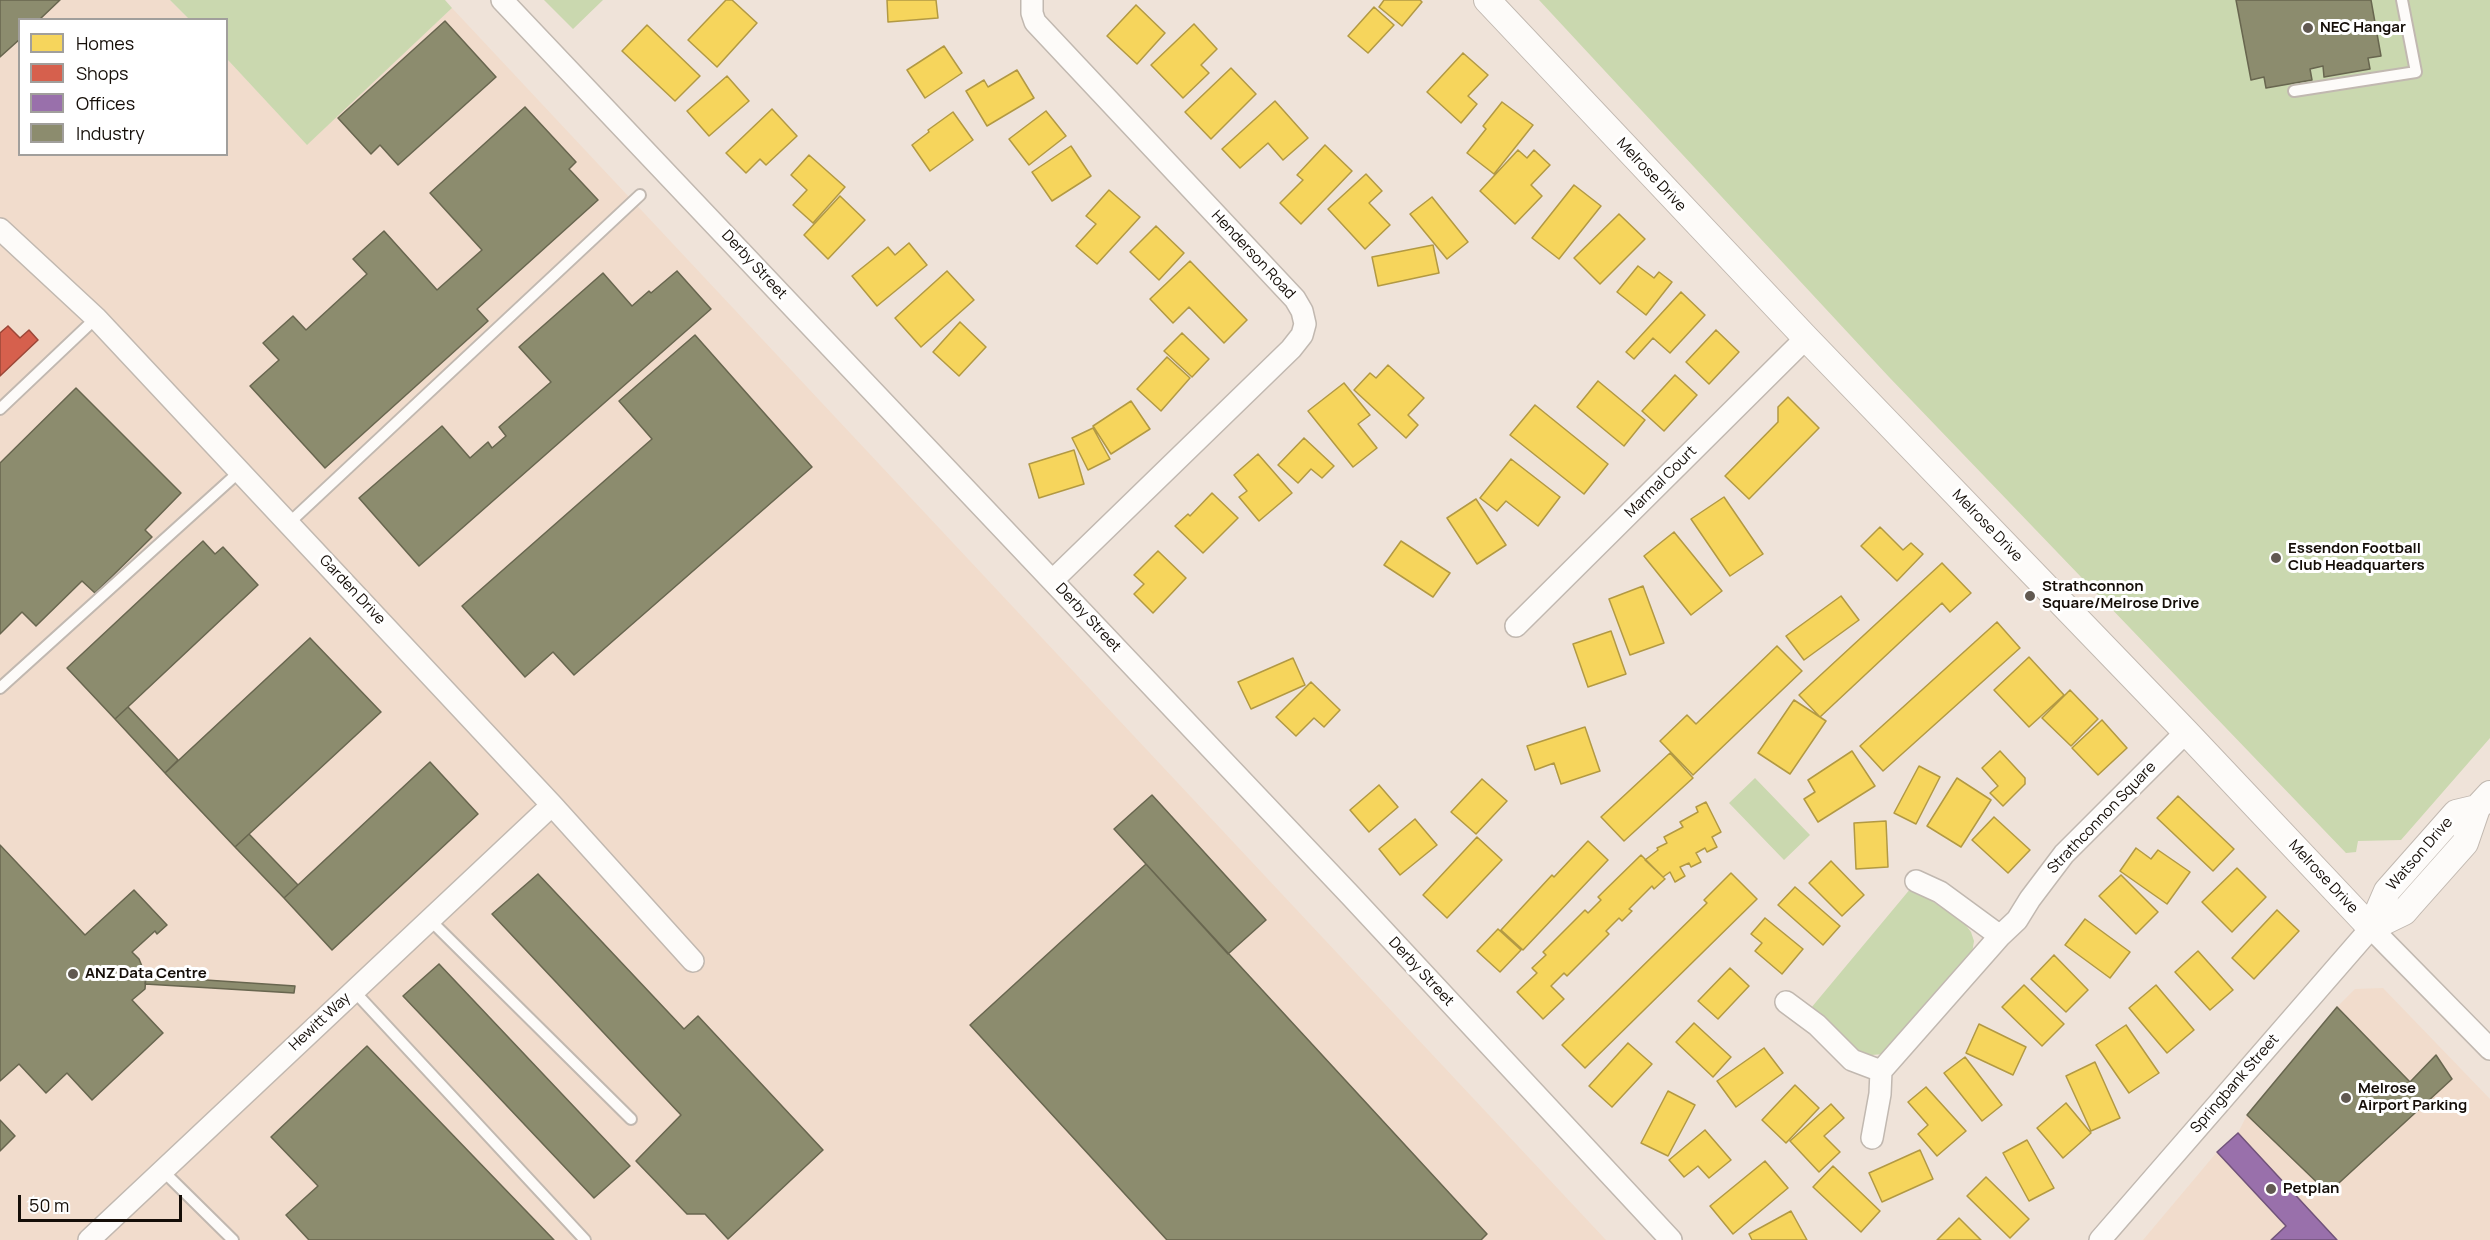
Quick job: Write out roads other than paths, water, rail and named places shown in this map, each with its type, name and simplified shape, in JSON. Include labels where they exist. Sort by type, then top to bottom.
[{"type":"street","name":"Derby Street","points":[[502,0],[1053,580],[1671,1240]]},
{"type":"street","name":"Henderson Road","points":[[1032,0],[1035,22],[1295,299],[1302,311],[1305,324],[1302,335],[1291,349],[1053,580]]},
{"type":"street","name":"Melrose Drive","points":[[1487,0],[1806,338],[2490,1049]]},
{"type":"street","name":"Garden Drive","points":[[0,229],[96,318],[552,805],[693,961]]},
{"type":"street","name":"Marmal Court","points":[[1516,626],[1806,338]]},
{"type":"street","name":"Strathconnon Square","points":[[1881,1071],[2000,936],[2017,920],[2064,854],[2186,732]]},
{"type":"street","name":"Watson Drive","points":[[2372,928],[2385,893],[2456,813],[2484,801]]},
{"type":"street","name":"Hewitt Way","points":[[89,1240],[552,805]]},
{"type":"street","points":[[1916,881],[1940,892],[2000,936]]},
{"type":"street","name":"Springbank Street","points":[[2104,1239],[2372,928]]},
{"type":"street","points":[[1786,1002],[1817,1025],[1852,1060],[1881,1071],[1880,1094],[1872,1138]]},
{"type":"lane","points":[[2294,92],[2415,72],[2402,0]]},
{"type":"lane","points":[[289,523],[640,195]]},
{"type":"lane","points":[[0,409],[96,318]]},
{"type":"lane","points":[[0,688],[239,472]]},
{"type":"lane","points":[[430,920],[631,1119]]},
{"type":"lane","points":[[354,991],[585,1240]]},
{"type":"lane","points":[[162,1170],[233,1240]]},
{"type":"place","name":"NEC Hangar","points":[[2308,28]]},
{"type":"place","name":"Essendon Football Club Headquarters","points":[[2276,558]]},
{"type":"place","name":"Strathconnon Square/Melrose Drive","points":[[2030,596]]},
{"type":"place","name":"ANZ Data Centre","points":[[73,974]]},
{"type":"place","name":"Melrose Airport Parking","points":[[2346,1098]]},
{"type":"place","name":"Petplan","points":[[2271,1189]]}]
